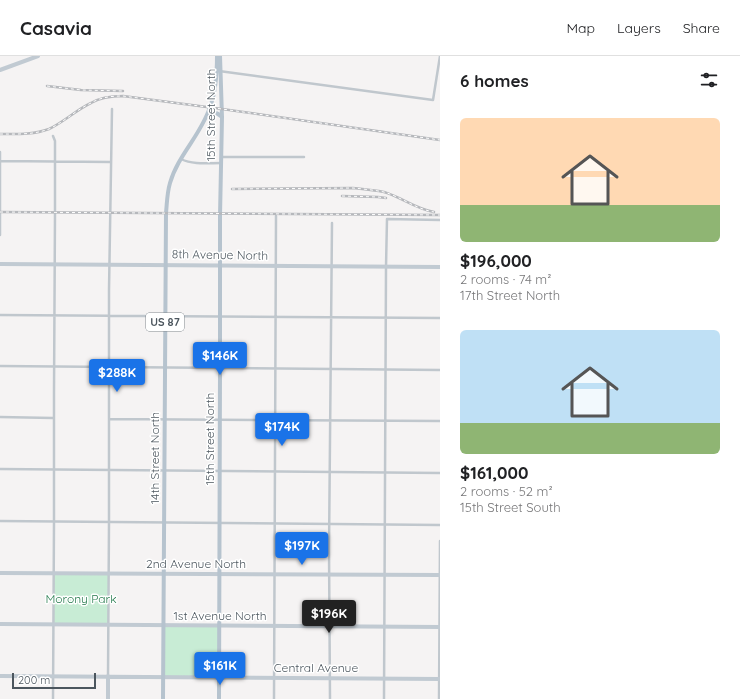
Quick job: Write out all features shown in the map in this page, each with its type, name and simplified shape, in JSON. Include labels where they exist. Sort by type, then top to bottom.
[{"type":"main road","points":[[0,70],[38,56]]},
{"type":"main road","name":"15th Street North","points":[[216,56],[222,117],[220,216],[219,678]]},
{"type":"main road","name":"15th Street North","points":[[216,81],[220,56]]},
{"type":"main road","name":"14th Street North","points":[[163,677],[166,213],[170,182],[181,159],[208,113],[216,81]]},
{"type":"main road","points":[[208,113],[216,112],[222,117]]},
{"type":"main road","name":"8th Avenue North","points":[[0,264],[440,267]]},
{"type":"main road","name":"2nd Avenue North","points":[[0,573],[440,575]]},
{"type":"main road","name":"1st Avenue North","points":[[0,624],[108,626],[440,627]]},
{"type":"main road","name":"Central Avenue","points":[[0,676],[440,679]]},
{"type":"main road","points":[[108,676],[108,699]]},
{"type":"main road","name":"US 87","points":[[163,677],[163,699]]},
{"type":"main road","name":"US 87","points":[[219,678],[219,699]]},
{"type":"street","points":[[218,71],[433,100],[440,56]]},
{"type":"street","points":[[108,676],[109,316],[112,109]]},
{"type":"street","points":[[53,136],[55,141],[53,699]]},
{"type":"street","points":[[0,152],[0,235]]},
{"type":"street","points":[[221,157],[304,157]]},
{"type":"street","points":[[181,159],[187,162],[221,163]]},
{"type":"street","points":[[0,161],[111,162]]},
{"type":"street","points":[[274,699],[276,216]]},
{"type":"street","points":[[384,699],[385,318],[387,219],[440,220]]},
{"type":"street","points":[[330,699],[329,574],[332,223]]},
{"type":"street","points":[[0,316],[54,315],[276,318],[440,318]]},
{"type":"street","points":[[0,366],[440,370]]},
{"type":"street","points":[[0,417],[54,418]]},
{"type":"street","points":[[109,419],[440,421]]},
{"type":"street","points":[[0,469],[440,473]]},
{"type":"street","points":[[0,520],[54,522],[440,524]]},
{"type":"street","points":[[439,699],[440,541]]},
{"type":"green space","name":"Morony Park","points":[[54,573],[109,573],[108,625],[53,624]]},
{"type":"green space","points":[[164,626],[219,626],[219,678],[163,677]]},
{"type":"railway","points":[[47,86],[81,90],[123,91]]},
{"type":"railway","points":[[0,134],[24,134],[43,131],[49,129],[80,109],[99,99],[123,96],[440,140]]},
{"type":"railway","points":[[232,189],[353,188],[384,192],[434,212]]},
{"type":"railway","points":[[342,196],[386,198]]},
{"type":"railway","points":[[0,212],[440,215]]}]
